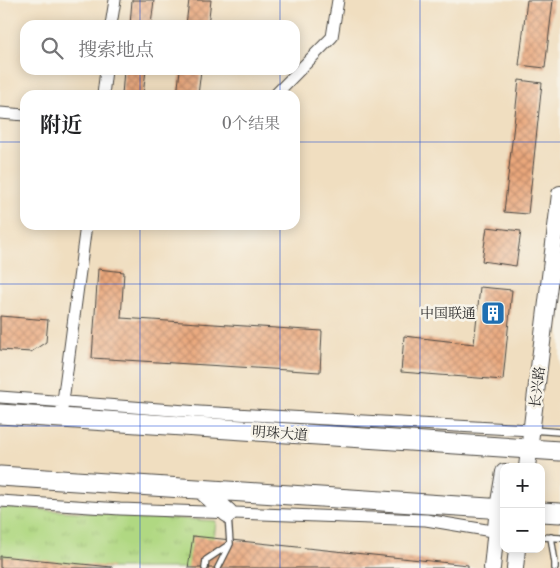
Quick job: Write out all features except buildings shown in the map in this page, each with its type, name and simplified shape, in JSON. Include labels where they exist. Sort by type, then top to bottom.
[{"type":"main road","name":"明珠大道","points":[[0,414],[62,410],[209,428],[560,451]]},
{"type":"main road","points":[[199,412],[209,428]]},
{"type":"main road","points":[[0,476],[500,508]]},
{"type":"main road","points":[[202,490],[228,513]]},
{"type":"main road","points":[[545,512],[560,513]]},
{"type":"street","points":[[112,20],[115,0]]},
{"type":"street","points":[[300,70],[332,37],[338,0]]},
{"type":"street","points":[[103,90],[105,75]]},
{"type":"street","points":[[280,90],[295,75]]},
{"type":"street","points":[[0,113],[20,115]]},
{"type":"street","name":"长兴路","points":[[529,449],[557,236],[560,194]]},
{"type":"street","points":[[62,410],[85,230]]},
{"type":"street","points":[[0,397],[62,410],[199,412],[529,449]]},
{"type":"street","points":[[506,463],[508,448]]},
{"type":"street","points":[[0,501],[120,509],[426,520],[500,532],[492,568]]},
{"type":"street","points":[[515,568],[517,553]]},
{"type":"lane","points":[[529,449],[560,432]]},
{"type":"lane","points":[[218,568],[230,544],[228,513]]},
{"type":"lane","points":[[545,537],[560,538]]},
{"type":"lane","points":[[552,537],[557,565]]},
{"type":"lane","points":[[205,568],[206,560],[230,544]]},
{"type":"green space","points":[[0,507],[216,521],[211,568],[0,568]]},
{"type":"place","name":"中国联通","points":[[493,313]]}]
